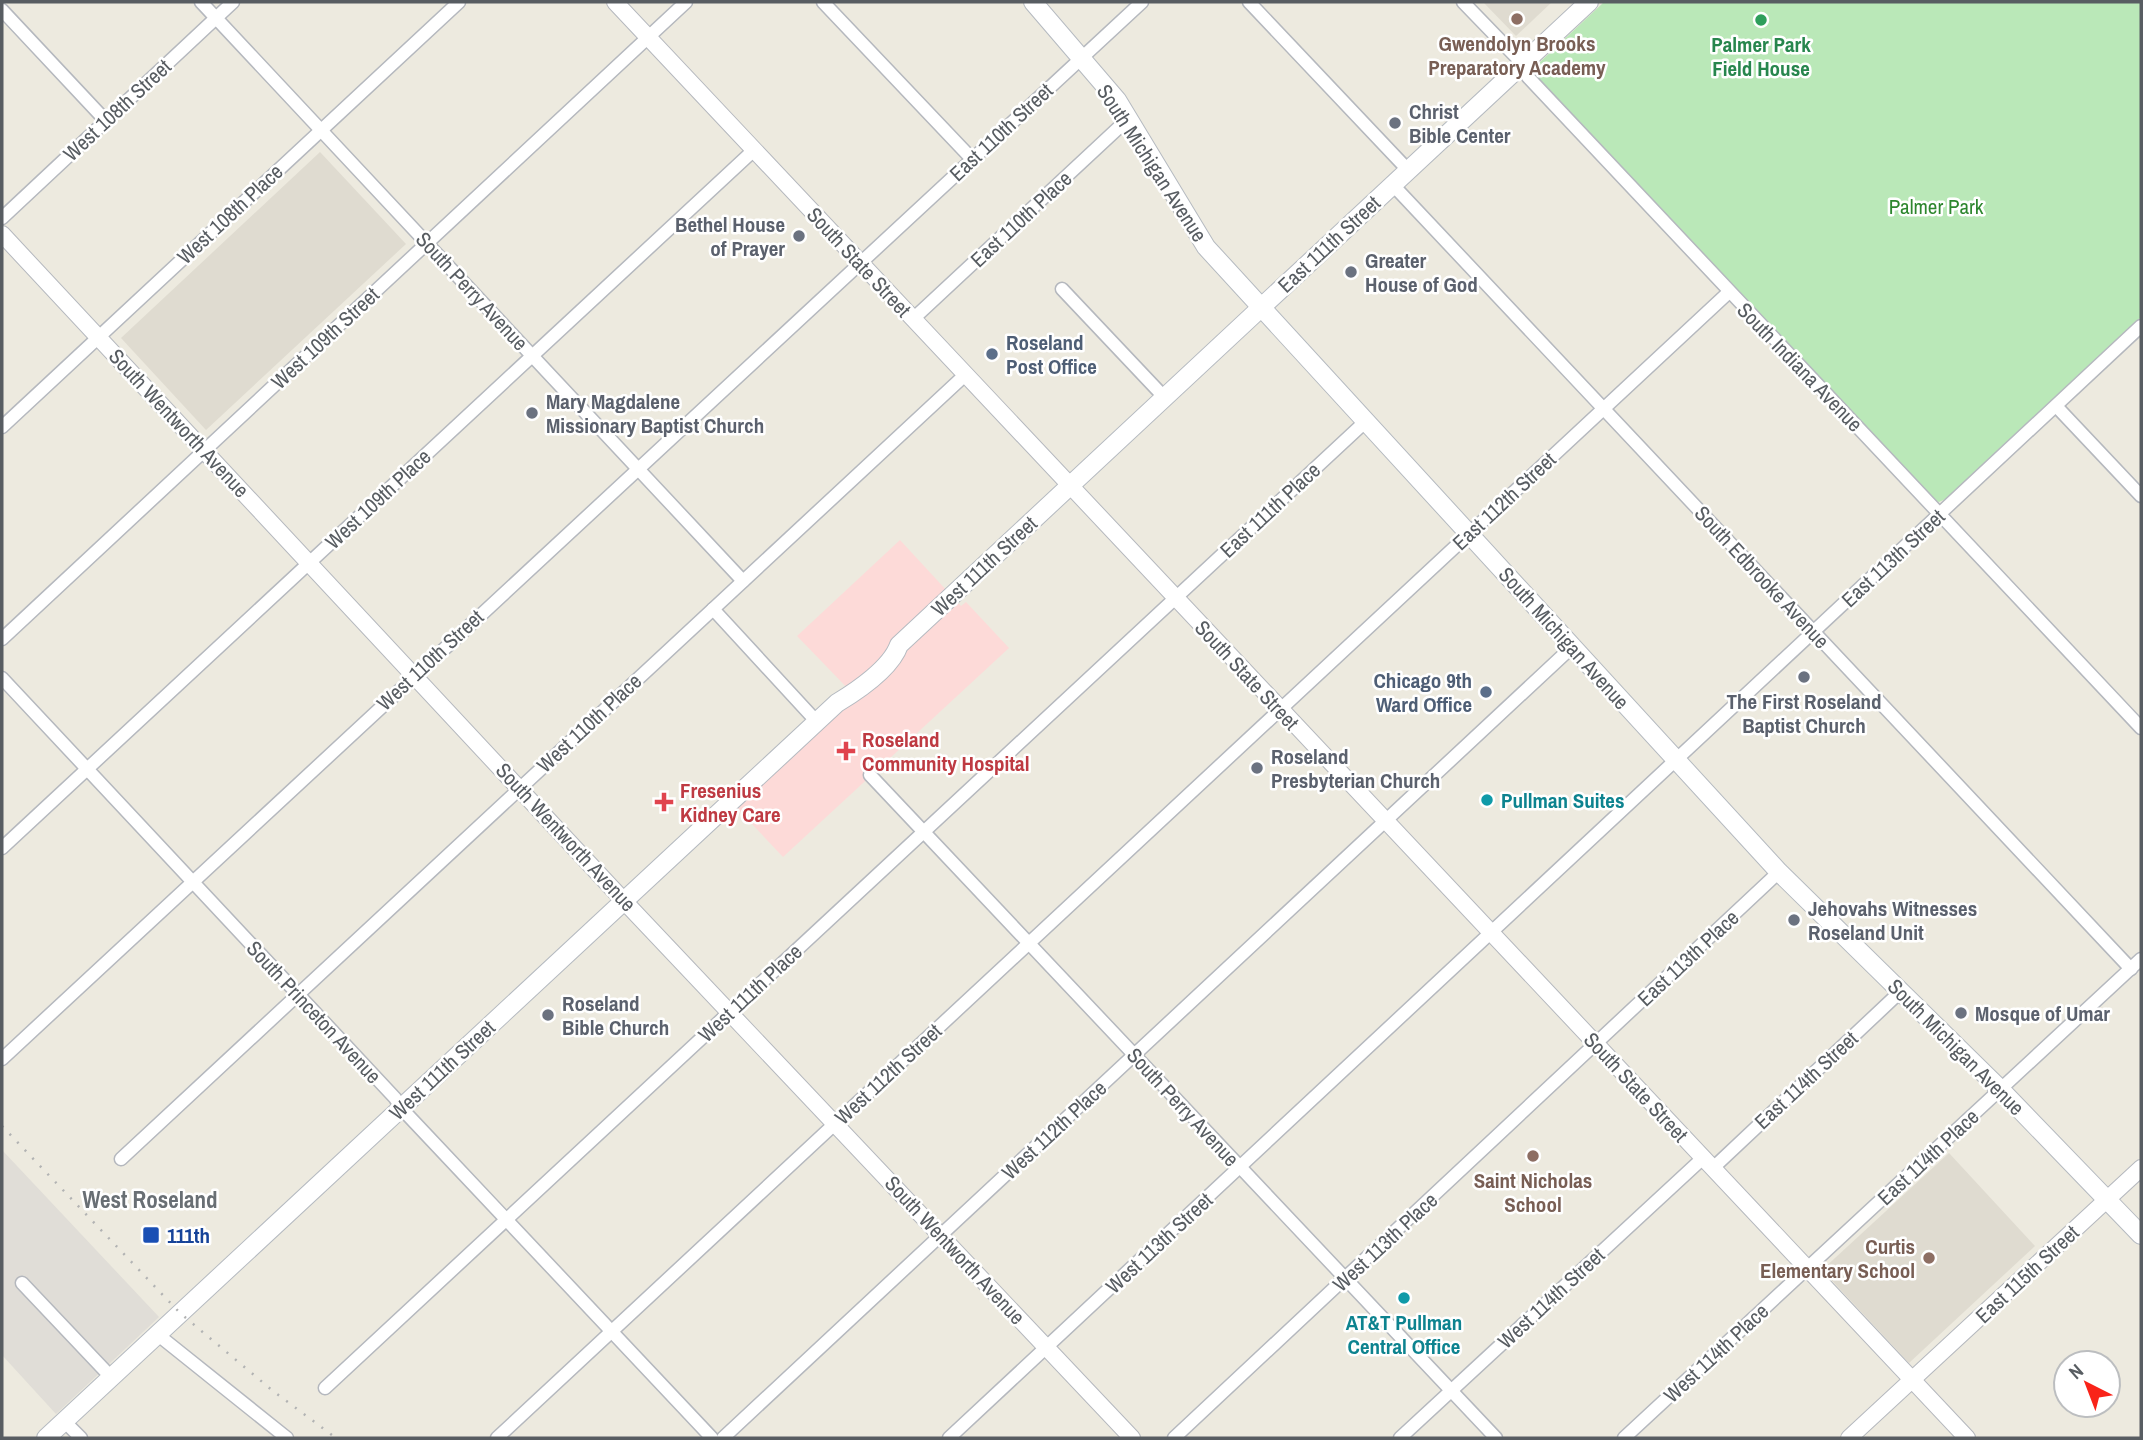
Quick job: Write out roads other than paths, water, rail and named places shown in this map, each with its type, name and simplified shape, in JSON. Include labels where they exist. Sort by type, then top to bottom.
[{"type":"main road","name":"South Michigan Avenue","points":[[1033,2],[1117,100],[1199,238],[1261,307],[1779,872],[2001,1090],[2141,1235]]},
{"type":"main road","name":"East 111th Street","points":[[1070,486],[1589,2]]},
{"type":"main road","name":"West 111th Street","points":[[46,1438],[837,703],[871,679],[897,652],[899,645],[1070,486]]},
{"type":"street","name":"South Perry Avenue","points":[[201,2],[743,581]]},
{"type":"street","name":"West 108th Street","points":[[2,218],[233,2]]},
{"type":"street","name":"West 108th Place","points":[[2,427],[459,2]]},
{"type":"street","name":"South State Street","points":[[615,2],[1967,1438]]},
{"type":"street","name":"West 109th Street","points":[[2,639],[686,2]]},
{"type":"street","points":[[824,2],[972,159]]},
{"type":"street","name":"East 110th Street","points":[[859,262],[1142,2]]},
{"type":"street","points":[[1250,2],[1409,170]]},
{"type":"street","name":"South Indiana Avenue","points":[[1463,2],[1522,64],[1528,77],[2141,728]]},
{"type":"street","points":[[2,10],[106,121]]},
{"type":"street","name":"East 110th Place","points":[[913,320],[1129,118]]},
{"type":"street","name":"West 109th Place","points":[[2,848],[754,150]]},
{"type":"street","name":"South Edbrooke Avenue","points":[[1393,185],[2131,969]]},
{"type":"street","name":"South Wentworth Avenue","points":[[2,234],[624,901],[1132,1438]]},
{"type":"street","name":"West 110th Street","points":[[2,1059],[859,262]]},
{"type":"street","points":[[1062,289],[1164,398]]},
{"type":"street","name":"East 112th Street","points":[[1280,709],[1729,292]]},
{"type":"street","name":"East 113th Street","points":[[1490,933],[2141,326]]},
{"type":"street","name":"West 110th Place","points":[[121,1159],[965,375]]},
{"type":"street","points":[[2056,406],[2141,496]]},
{"type":"street","name":"East 111th Place","points":[[1175,598],[1366,421]]},
{"type":"street","name":"West 111th Place","points":[[325,1388],[1175,598]]},
{"type":"street","points":[[713,609],[817,722]]},
{"type":"street","name":"West 112th Place","points":[[723,1438],[1572,647]]},
{"type":"street","name":"South Princeton Avenue","points":[[2,678],[712,1438]]},
{"type":"street","name":"West 112th Street","points":[[497,1438],[1280,709]]},
{"type":"street","name":"South Perry Avenue","points":[[870,775],[1496,1438]]},
{"type":"street","name":"East 113th Place","points":[[1596,1045],[1779,872]]},
{"type":"street","name":"West 113th Street","points":[[949,1438],[1490,933]]},
{"type":"street","name":"East 114th Place","points":[[1807,1269],[2141,959]]},
{"type":"street","name":"East 114th Street","points":[[1708,1163],[1900,992]]},
{"type":"street","name":"West 113th Place","points":[[1174,1438],[1596,1045]]},
{"type":"street","name":"West 114th Street","points":[[1400,1438],[1708,1163]]},
{"type":"street","name":"East 115th Street","points":[[1849,1438],[2141,1168]]},
{"type":"street","name":"West 114th Place","points":[[1625,1438],[1807,1269]]},
{"type":"street","points":[[22,1283],[111,1377]]},
{"type":"street","points":[[157,1335],[287,1438]]},
{"type":"street","points":[[64,1421],[81,1438]]},
{"type":"railway","points":[[2,1126],[180,1313],[273,1391],[336,1438]]},
{"type":"place","name":"Gwendolyn Brooks Preparatory Academy","points":[[1517,19]]},
{"type":"place","name":"Palmer Park Field House","points":[[1761,20]]},
{"type":"place","name":"Christ Bible Center","points":[[1395,123]]},
{"type":"place","name":"Bethel House of Prayer","points":[[799,236]]},
{"type":"place","name":"Greater House of God","points":[[1351,272]]},
{"type":"place","name":"Roseland Post Office","points":[[992,354]]},
{"type":"place","name":"Mary Magdalene Missionary Baptist Church","points":[[532,413]]},
{"type":"place","name":"The First Roseland Baptist Church","points":[[1804,677]]},
{"type":"place","name":"Chicago 9th Ward Office","points":[[1486,692]]},
{"type":"place","name":"Roseland Community Hospital","points":[[846,751]]},
{"type":"place","name":"Roseland Presbyterian Church","points":[[1257,768]]},
{"type":"place","name":"Pullman Suites","points":[[1487,800]]},
{"type":"place","name":"Fresenius Kidney Care","points":[[664,802]]},
{"type":"place","name":"Jehovahs Witnesses Roseland Unit","points":[[1794,920]]},
{"type":"place","name":"Mosque of Umar","points":[[1961,1013]]},
{"type":"place","name":"Roseland Bible Church","points":[[548,1015]]},
{"type":"place","name":"Saint Nicholas School","points":[[1533,1156]]},
{"type":"place","name":"111th","points":[[151,1235]]},
{"type":"place","name":"Curtis Elementary School","points":[[1929,1258]]},
{"type":"place","name":"AT&T Pullman Central Office","points":[[1404,1298]]},
{"type":"district","name":"West Roseland","points":[[150,1199]]},
{"type":"park label","name":"Palmer Park","points":[[1936,206]]}]
